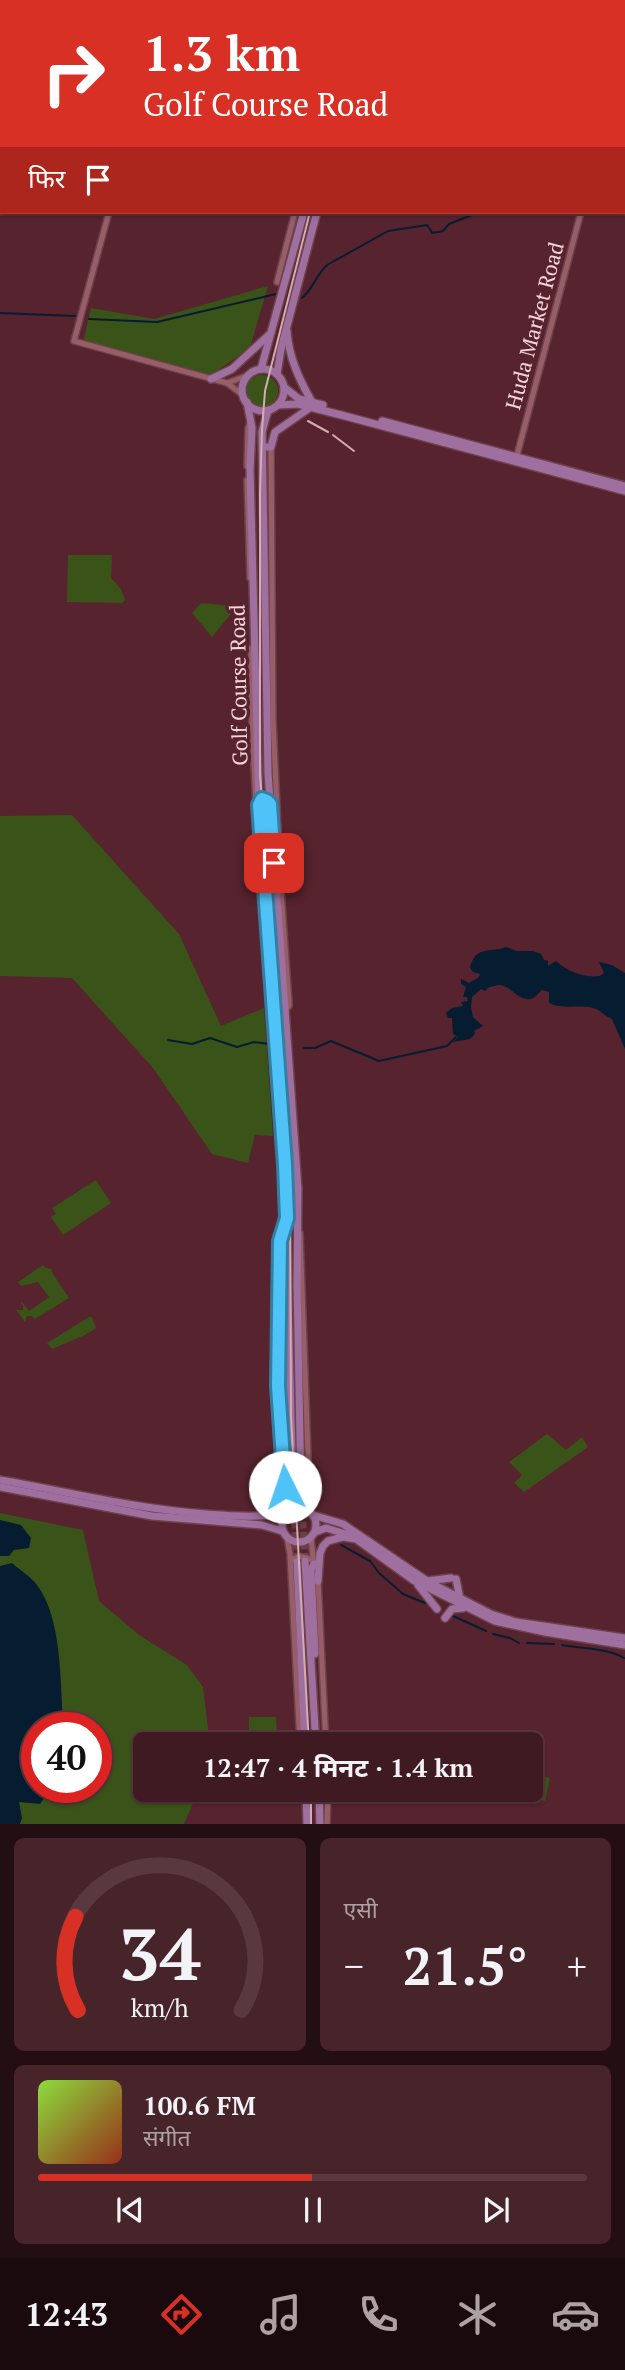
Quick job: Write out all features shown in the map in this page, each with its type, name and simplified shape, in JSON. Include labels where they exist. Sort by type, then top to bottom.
[{"type":"main road","points":[[261,369],[303,214]]},
{"type":"main road","points":[[311,405],[284,387],[277,374],[317,214]]},
{"type":"main road","points":[[288,322],[288,350],[311,405]]},
{"type":"main road","points":[[211,379],[232,369],[266,339],[273,329]]},
{"type":"main road","points":[[277,374],[261,369],[249,375],[244,384],[245,399],[256,410],[268,410],[289,403],[311,405],[516,457],[625,488]]},
{"type":"main road","points":[[278,405],[283,397],[284,387]]},
{"type":"main road","name":"Golf Course Road","points":[[245,399],[251,421],[254,724],[287,1218]]},
{"type":"main road","points":[[267,447],[275,432],[311,405]]},
{"type":"main road","name":"Golf Course Road","points":[[268,410],[264,421],[267,447],[265,574],[270,804],[297,1175],[295,1489]]},
{"type":"main road","points":[[265,574],[271,584]]},
{"type":"main road","points":[[259,805],[262,799],[270,804]]},
{"type":"main road","points":[[257,1518],[295,1489],[287,1218]]},
{"type":"main road","points":[[0,1480],[141,1508],[257,1518],[298,1507],[343,1524],[427,1581],[491,1614],[516,1622],[625,1638]]},
{"type":"main road","points":[[0,1487],[152,1516],[262,1525],[299,1542],[326,1528],[333,1529],[356,1539],[416,1582],[495,1622],[625,1645]]},
{"type":"main road","points":[[285,1534],[283,1518],[287,1512]]},
{"type":"main road","points":[[312,1513],[317,1526],[313,1535]]},
{"type":"main road","points":[[318,1581],[323,1546],[335,1538],[356,1539]]},
{"type":"main road","points":[[298,1562],[315,1732]]},
{"type":"main road","points":[[298,1562],[302,1732]]},
{"type":"main road","points":[[314,1563],[312,1570],[319,1732]]},
{"type":"main road","points":[[427,1581],[454,1578],[460,1599]]},
{"type":"main road","points":[[416,1582],[437,1609]]},
{"type":"main road","points":[[445,1618],[452,1609],[467,1608]]},
{"type":"main road","points":[[306,1802],[307,1824]]},
{"type":"main road","points":[[319,1802],[320,1824]]},
{"type":"street","points":[[108,214],[74,341],[227,383],[245,399]]},
{"type":"street","points":[[277,282],[294,214]]},
{"type":"street","name":"Huda Market Road","points":[[516,457],[580,214]]},
{"type":"street","points":[[227,383],[249,375]]},
{"type":"street","points":[[267,447],[271,584],[270,719],[284,895],[289,1005],[284,1010]]},
{"type":"street","points":[[254,724],[270,1005],[274,1021]]},
{"type":"street","name":"Golf Course Road","points":[[287,1218],[280,1241],[278,1386],[295,1489],[312,1513]]},
{"type":"street","name":"Golf Course Road","points":[[287,1512],[295,1489]]},
{"type":"street","points":[[285,1534],[298,1562]]},
{"type":"street","points":[[313,1535],[318,1581],[325,1732]]},
{"type":"street","points":[[298,1562],[295,1558],[306,1557],[314,1563]]},
{"type":"street","points":[[327,1824],[328,1802]]},
{"type":"green space","points":[[268,286],[251,344],[211,375],[83,342],[91,308],[154,319]]},
{"type":"green space","points":[[262,375],[273,380],[278,391],[273,402],[262,407],[251,402],[246,391],[251,380]]},
{"type":"green space","points":[[68,555],[112,555],[111,578],[121,589],[125,600],[122,603],[67,602]]},
{"type":"green space","points":[[201,603],[234,606],[235,609],[212,637],[192,613]]},
{"type":"green space","points":[[72,815],[179,934],[221,1026],[264,1008],[273,1136],[255,1135],[248,1163],[212,1154],[153,1068],[72,978],[0,976],[0,816]]},
{"type":"green space","points":[[96,1180],[111,1203],[63,1235],[51,1217],[56,1214],[52,1208]]},
{"type":"green space","points":[[43,1265],[53,1269],[51,1271],[69,1298],[35,1319],[27,1316],[25,1322],[16,1310],[23,1310],[22,1302],[29,1311],[49,1297],[38,1282],[21,1286],[18,1282]]},
{"type":"green space","points":[[92,1317],[96,1328],[85,1335],[52,1349],[47,1343]]},
{"type":"green space","points":[[547,1434],[566,1450],[582,1437],[588,1447],[524,1492],[514,1483],[522,1475],[509,1462]]},
{"type":"green space","points":[[0,1513],[83,1530],[99,1601],[139,1635],[187,1665],[203,1687],[208,1732],[133,1732],[133,1802],[194,1802],[184,1824],[0,1824]]},
{"type":"green space","points":[[249,1717],[276,1717],[277,1732],[249,1732]]},
{"type":"green space","points":[[543,1776],[550,1778],[543,1800]]},
{"type":"water","points":[[506,947],[517,951],[533,951],[548,961],[548,966],[556,961],[582,975],[600,976],[604,973],[599,962],[612,965],[625,973],[625,1049],[612,1019],[598,1010],[549,1003],[549,992],[542,990],[533,998],[524,999],[500,985],[485,991],[481,989],[472,997],[473,1017],[483,1026],[474,1031],[475,1034],[470,1039],[453,1042],[458,1037],[453,1034],[452,1018],[448,1018],[446,1013],[452,1008],[463,1006],[461,1002],[468,1001],[467,997],[463,997],[466,987],[461,984],[461,979],[469,983],[479,977],[480,974],[470,968],[472,961],[480,953]]},
{"type":"water","points":[[0,1520],[21,1525],[31,1538],[29,1548],[14,1550],[9,1556],[0,1556]]},
{"type":"water","points":[[12,1563],[37,1585],[51,1614],[60,1668],[63,1712],[21,1712],[20,1824],[0,1824],[0,1566]]},
{"type":"waterway","points":[[430,229],[432,233],[443,231],[449,224],[472,215]]},
{"type":"waterway","points":[[302,298],[327,265],[388,231],[427,225],[429,228]]},
{"type":"waterway","points":[[89,319],[157,322],[276,294]]},
{"type":"waterway","points":[[0,313],[75,316]]},
{"type":"waterway","points":[[304,1048],[315,1048],[331,1041],[379,1061],[447,1046],[456,1037]]},
{"type":"waterway","points":[[168,1040],[192,1044],[210,1038],[237,1047],[254,1042],[269,1044]]},
{"type":"waterway","points":[[341,1545],[370,1561],[379,1573],[403,1594],[425,1603]]},
{"type":"waterway","points":[[453,1616],[486,1631]]},
{"type":"waterway","points":[[493,1634],[519,1643]]},
{"type":"waterway","points":[[527,1643],[554,1644]]},
{"type":"waterway","points":[[562,1645],[603,1651],[624,1658]]},
{"type":"tunnel","points":[[293,1490],[297,1562]]},
{"type":"tunnel","points":[[301,1490],[305,1561]]},
{"type":"railway","points":[[308,1732],[291,1417],[290,1167],[260,775],[260,493],[265,391],[309,214]]},
{"type":"railway","points":[[308,421],[328,432]]},
{"type":"railway","points":[[333,435],[354,451]]},
{"type":"railway","points":[[311,1802],[311,1824]]},
{"type":"route","points":[[274,863],[270,804],[262,799],[259,805],[287,1218],[280,1241],[278,1386],[285,1487]]}]
